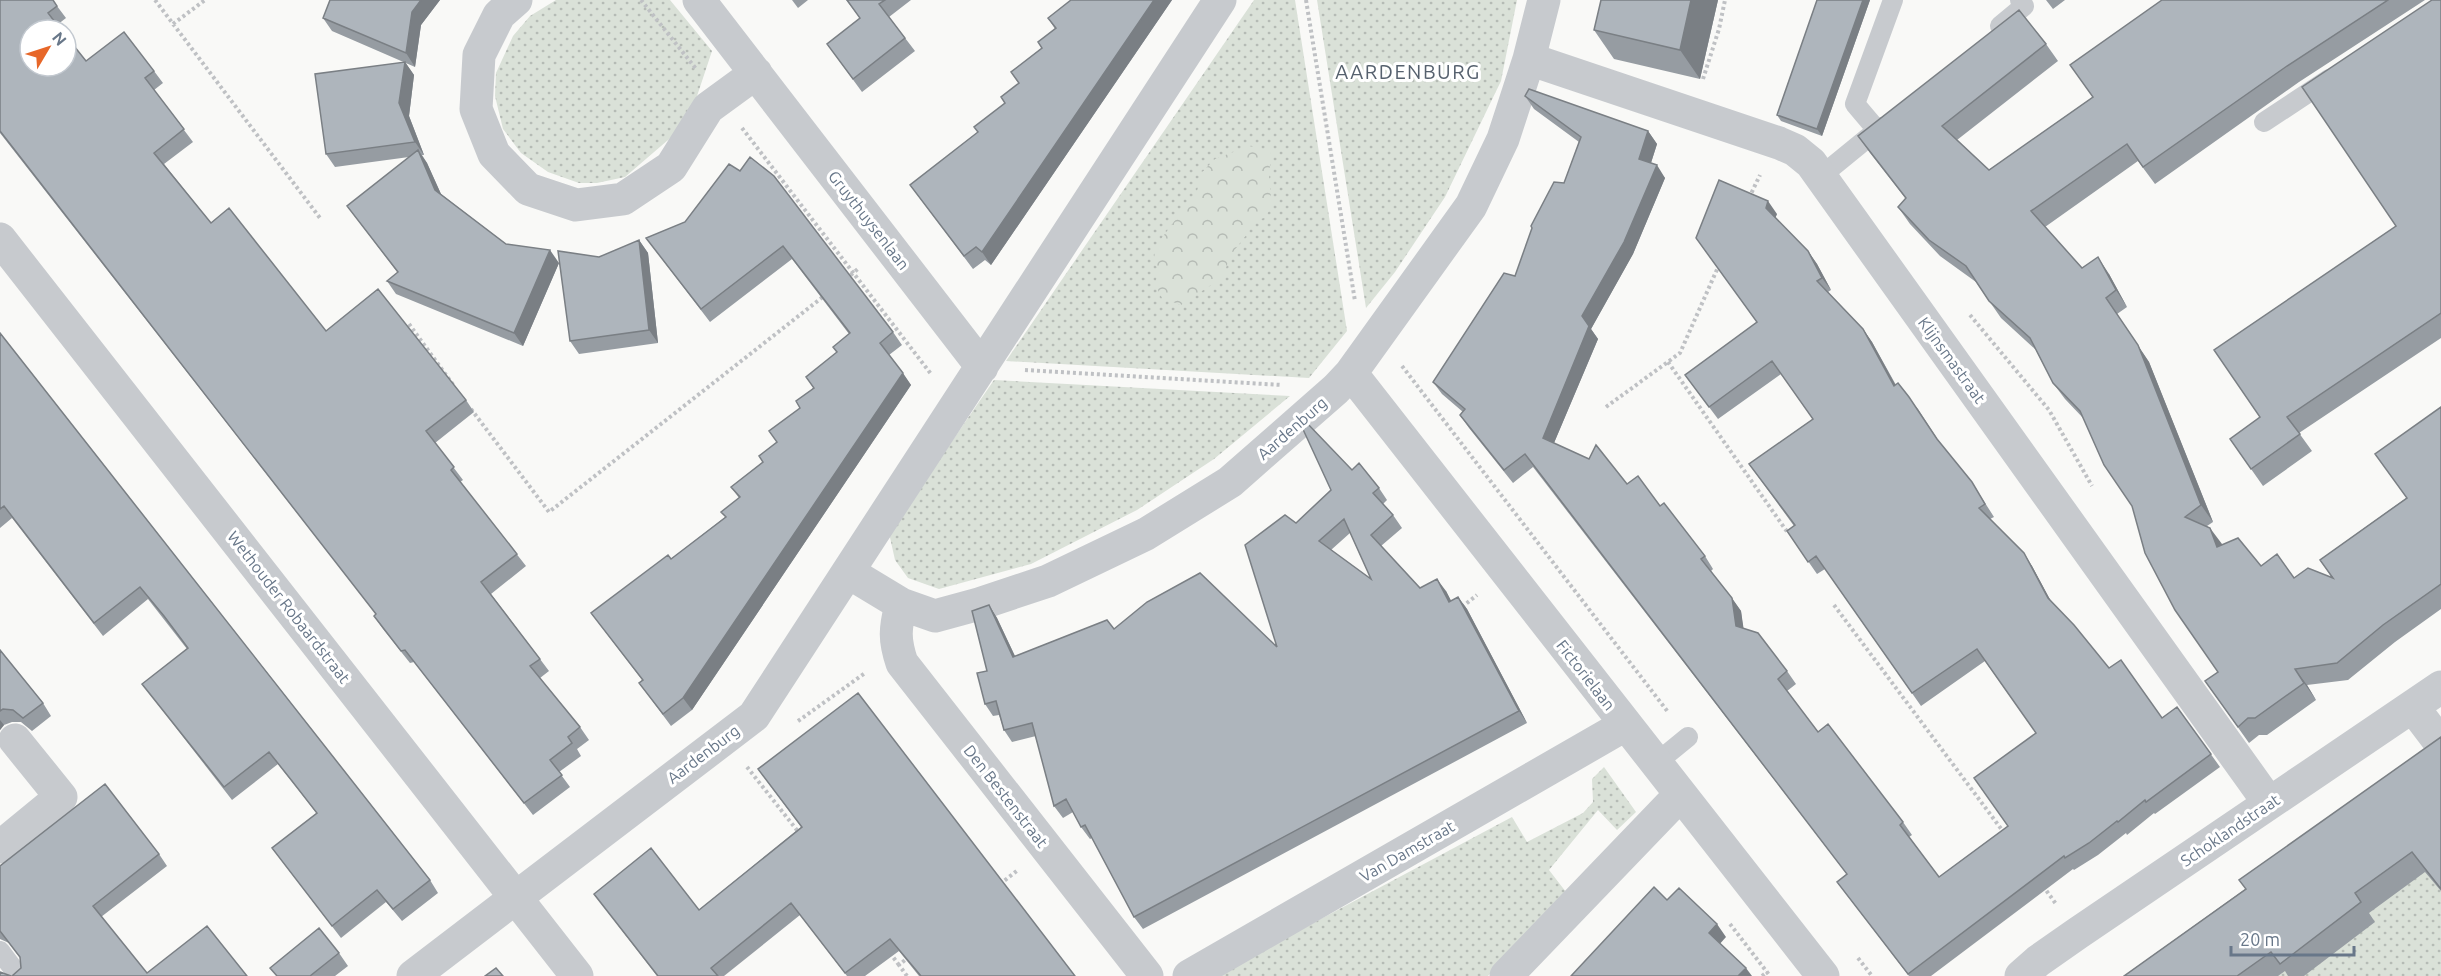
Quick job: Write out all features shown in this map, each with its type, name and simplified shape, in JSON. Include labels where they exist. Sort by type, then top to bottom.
[{"type":"street","points":[[516,0],[499,15],[478,55],[476,109],[494,154],[528,189],[576,205],[623,199],[671,167],[708,108],[756,73]]},
{"type":"street","name":"Gruythuysenlaan","points":[[699,0],[982,367]]},
{"type":"street","name":"Aardenburg","points":[[413,976],[754,716],[1220,0]]},
{"type":"street","name":"Aardenburg","points":[[848,572],[901,604],[935,616],[1048,581],[1146,534],[1230,482],[1355,366],[1471,206],[1503,139],[1529,59],[1544,0]]},
{"type":"street","name":"Klijnsmastraat","points":[[1529,59],[1775,141],[1795,150],[1810,163],[2269,803]]},
{"type":"street","name":"Wethouder Robaardstraat","points":[[0,239],[577,976]]},
{"type":"street","name":"Fictorielaan","points":[[1355,366],[1625,725],[1823,976]]},
{"type":"street","name":"Den Bestenstraat","points":[[901,604],[895,627],[897,650],[902,663],[1147,976]]},
{"type":"street","name":"Schoklandstraat","points":[[2021,976],[2078,933],[2441,687]]},
{"type":"street","points":[[2413,706],[2441,744]]},
{"type":"street","name":"Van Damstraat","points":[[1189,976],[1625,725]]},
{"type":"street","points":[[0,846],[61,797],[15,740]]},
{"type":"street","points":[[1506,976],[1680,795]]},
{"type":"lane","points":[[1877,130],[1855,104],[1893,0]]},
{"type":"lane","points":[[1990,35],[2024,6],[2020,0]]},
{"type":"lane","points":[[2264,122],[2342,70]]},
{"type":"lane","points":[[1821,176],[1894,116]]},
{"type":"lane","points":[[1655,764],[1688,737]]},
{"type":"lane","points":[[0,951],[17,976]]},
{"type":"path","points":[[155,0],[320,218]]},
{"type":"path","points":[[174,24],[205,0]]},
{"type":"path","points":[[641,0],[720,99],[956,407]]},
{"type":"path","points":[[1306,0],[1355,366]]},
{"type":"path","points":[[1692,114],[1719,29],[1725,0]]},
{"type":"path","points":[[1746,205],[1775,141]]},
{"type":"path","points":[[844,280],[888,245]]},
{"type":"path","points":[[1606,407],[1680,353],[1723,258]]},
{"type":"path","points":[[465,399],[549,512],[826,295]]},
{"type":"path","points":[[408,324],[458,390]]},
{"type":"path","points":[[982,367],[1355,366],[1393,356],[1688,737]]},
{"type":"path","points":[[1668,362],[1788,533]]},
{"type":"path","points":[[1456,610],[1478,595]]},
{"type":"path","points":[[1834,604],[2009,839]]},
{"type":"path","points":[[796,723],[897,650]]},
{"type":"path","points":[[725,738],[802,837]]},
{"type":"path","points":[[993,890],[1021,868]]},
{"type":"path","points":[[2037,877],[2078,933]]},
{"type":"path","points":[[885,947],[907,976]]},
{"type":"path","points":[[1851,948],[1872,976]]},
{"type":"path","points":[[899,965],[917,950]]},
{"type":"path","points":[[1762,976],[1767,972]]},
{"type":"green space","points":[[556,0],[670,0],[712,51],[693,108],[675,134],[625,177],[597,183],[579,183],[548,172],[521,153],[503,129],[495,96],[496,73],[513,36],[530,16]]},
{"type":"green space","points":[[1254,0],[1295,0],[1347,331],[1309,378],[1006,361]]},
{"type":"green space","points":[[1317,0],[1517,0],[1501,81],[1445,197],[1395,272],[1366,308]]},
{"type":"green space","points":[[1249,146],[1271,151],[1269,179],[1272,207],[1264,218],[1250,222],[1247,234],[1230,256],[1223,277],[1181,305],[1162,298],[1155,284],[1159,269],[1154,264],[1155,247],[1197,191],[1202,172],[1215,159]]},
{"type":"green space","points":[[994,380],[1290,396],[1214,459],[1137,510],[1031,564],[939,589],[908,578],[895,560],[889,533]]},
{"type":"green space","points":[[1604,767],[1636,812],[1617,830],[1598,810],[1549,870],[1566,892],[1488,976],[1219,976],[1240,962],[1512,817],[1527,842],[1583,813],[1593,802],[1592,779]]},
{"type":"green space","points":[[2441,853],[2441,976],[2274,976]]},
{"type":"building","points":[[0,0],[53,0],[57,6],[48,13],[52,18],[18,18],[18,78],[78,78],[78,51],[86,61],[124,32],[154,71],[145,78],[184,129],[154,153],[211,223],[229,208],[326,331],[378,289],[466,400],[426,431],[454,467],[451,470],[517,554],[481,582],[540,659],[530,666],[580,727],[568,737],[572,743],[550,760],[562,775],[524,803],[405,650],[401,651],[374,616],[376,614],[0,131]]},
{"type":"building","points":[[330,0],[421,0],[412,12],[406,53],[323,18]]},
{"type":"building","points":[[847,0],[885,0],[879,4],[905,38],[853,79],[827,44],[860,18]]},
{"type":"building","points":[[1071,0],[1154,0],[982,252],[976,247],[964,256],[910,185],[978,132],[974,127],[1005,103],[1001,97],[1019,83],[1011,72],[1042,48],[1038,42],[1056,28],[1048,18]]},
{"type":"building","points":[[1601,0],[1691,0],[1680,50],[1594,30]]},
{"type":"building","points":[[1817,0],[1863,0],[1817,129],[1777,115]]},
{"type":"building","points":[[2162,0],[2388,0],[2287,66],[2143,167],[2127,144],[2031,211],[2082,268],[2098,257],[2116,290],[2106,298],[2138,345],[2201,505],[2185,517],[2210,528],[2217,547],[2238,538],[2261,566],[2277,554],[2294,578],[2308,568],[2333,578],[2320,560],[2407,498],[2375,454],[2441,407],[2441,584],[2383,625],[2337,663],[2295,669],[2304,683],[2255,718],[2248,718],[2238,727],[2205,681],[2218,672],[2175,610],[2145,553],[2132,506],[2104,465],[2080,411],[2053,383],[2030,338],[1989,301],[1966,266],[1929,240],[1898,207],[1906,198],[1858,136],[2019,10],[2046,44],[1942,126],[1989,170],[2093,97],[2070,65]]},
{"type":"building","points":[[2432,0],[2441,0],[2441,313],[2287,417],[2300,434],[2251,469],[2230,439],[2260,417],[2214,350],[2396,226],[2302,87]]},
{"type":"building","points":[[405,62],[399,103],[415,142],[326,154],[315,74]]},
{"type":"building","points":[[1529,89],[1648,131],[1639,159],[1657,165],[1624,242],[1582,316],[1589,326],[1543,438],[1589,459],[1596,445],[1627,484],[1638,476],[1660,506],[1664,503],[1705,556],[1701,559],[1732,598],[1736,626],[1758,633],[1787,671],[1778,679],[1818,732],[1828,724],[1903,822],[1900,825],[1939,877],[2008,826],[1974,778],[2036,733],[1977,649],[1912,693],[1816,556],[1808,562],[1787,531],[1795,525],[1749,464],[1813,419],[1772,361],[1709,407],[1685,375],[1757,322],[1696,238],[1719,180],[1768,201],[1766,208],[1808,251],[1822,278],[1817,281],[1863,329],[1894,386],[1898,383],[1937,439],[1972,482],[1985,504],[1979,508],[2024,553],[2048,598],[2074,625],[2109,668],[2121,660],[2162,718],[2177,707],[2211,754],[2089,843],[2065,858],[2064,856],[1908,974],[1837,882],[1847,874],[1525,454],[1504,470],[1460,415],[1465,409],[1433,382],[1504,273],[1515,276],[1531,226],[1554,182],[1564,183],[1581,137],[1525,96]]},
{"type":"building","points":[[418,150],[435,190],[506,244],[550,250],[514,333],[387,281],[398,272],[347,206]]},
{"type":"building","points":[[750,157],[774,176],[893,332],[880,343],[903,373],[683,698],[663,714],[639,683],[643,680],[591,613],[668,555],[671,559],[726,517],[721,512],[740,497],[731,487],[763,462],[759,456],[777,442],[769,431],[800,408],[796,401],[814,388],[806,377],[837,352],[833,347],[850,333],[783,246],[701,309],[646,238],[685,222],[729,164],[740,171]]},
{"type":"building","points":[[639,240],[649,330],[570,341],[558,251],[599,257]]},
{"type":"building","points":[[0,333],[430,880],[393,909],[377,890],[332,926],[272,848],[317,813],[292,781],[269,752],[224,787],[142,684],[188,648],[164,616],[140,587],[94,623],[4,506],[0,509]]},
{"type":"building","points":[[1305,421],[1352,470],[1359,463],[1379,488],[1373,493],[1393,515],[1371,535],[1420,588],[1437,579],[1449,602],[1458,597],[1519,711],[1134,917],[1085,825],[1081,827],[1066,799],[1054,806],[1032,723],[1004,730],[996,701],[985,704],[977,673],[987,671],[972,611],[989,605],[1013,657],[1107,620],[1114,629],[1147,602],[1200,573],[1277,647],[1245,545],[1285,515],[1296,523],[1331,490],[1301,425]],"holes":[[[1344,519],[1371,579],[1319,541]]]},
{"type":"building","points":[[0,650],[43,703],[23,718],[13,710],[0,711]]},
{"type":"building","points":[[858,693],[1075,976],[921,976],[890,939],[845,973],[791,903],[711,968],[718,976],[658,976],[594,894],[651,848],[699,910],[802,827],[758,769]]},
{"type":"building","points":[[2441,737],[2441,889],[2412,852],[2355,893],[2361,902],[2280,964],[2271,952],[2237,976],[2124,976],[2246,889],[2239,880]]},
{"type":"building","points":[[105,784],[159,854],[93,906],[147,973],[207,926],[247,976],[12,976],[21,968],[20,957],[0,931],[0,866]]},
{"type":"building","points":[[1654,887],[1667,900],[1679,888],[1717,924],[1709,933],[1746,968],[1738,976],[1571,976]]},
{"type":"building","points":[[319,928],[339,953],[310,976],[277,976],[270,968]]},
{"type":"building","points":[[496,968],[503,976],[485,976]]},
{"type":"district","name":"AARDENBURG","points":[[1408,72]]}]
